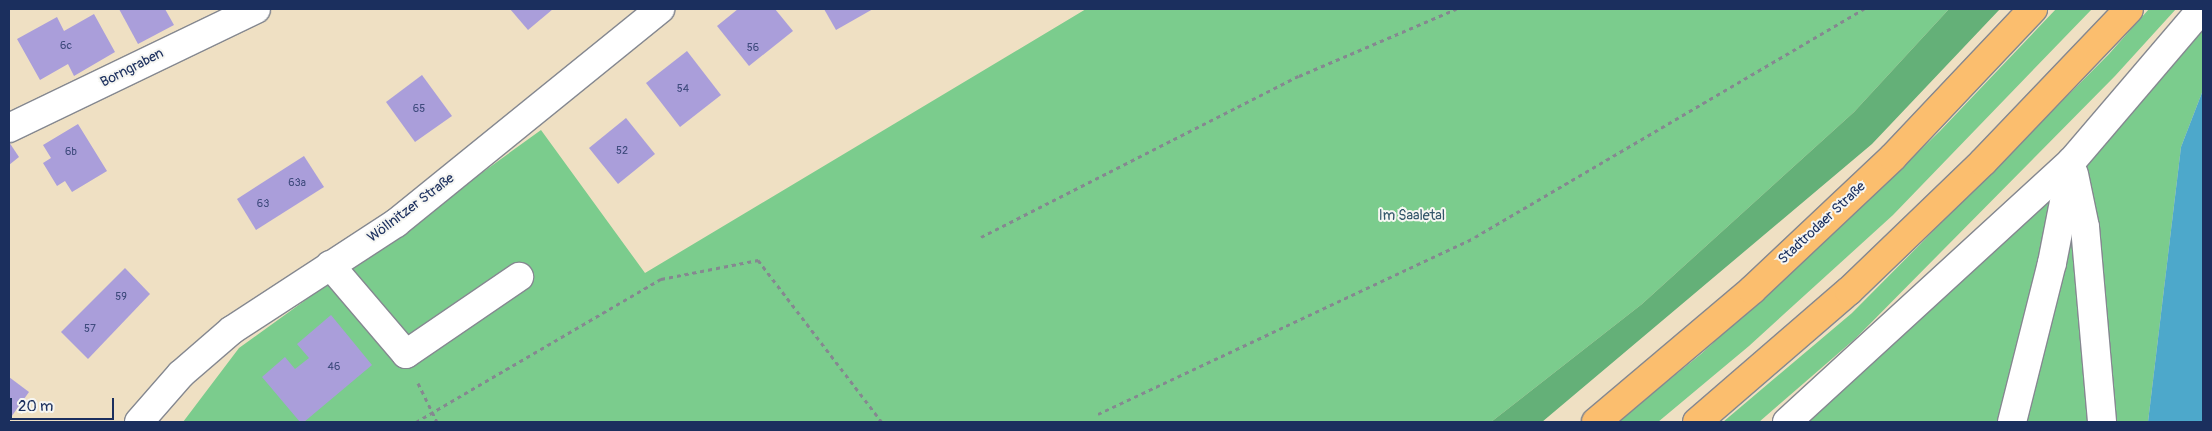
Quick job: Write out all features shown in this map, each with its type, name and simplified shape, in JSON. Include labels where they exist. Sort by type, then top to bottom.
[{"type":"main road","name":"Stadtrodaer Straße","points":[[1596,422],[1752,290],[1879,170],[2034,9]]},
{"type":"main road","points":[[1697,422],[1877,264],[1983,162],[2129,9]]},
{"type":"street","name":"Borngraben","points":[[9,128],[256,9]]},
{"type":"street","name":"Wöllnitzer Straße","points":[[139,422],[180,374],[232,330],[396,222],[660,9]]},
{"type":"street","points":[[1787,422],[2072,161],[2202,9]]},
{"type":"street","points":[[2012,422],[2052,263],[2072,161]]},
{"type":"street","points":[[2072,161],[2085,227],[2102,422]]},
{"type":"street","points":[[330,265],[406,354],[519,277]]},
{"type":"path","points":[[981,237],[1299,76],[1456,9]]},
{"type":"path","points":[[1098,414],[1475,237],[1864,9]]},
{"type":"path","points":[[416,422],[429,412],[661,278],[758,260],[882,422]]},
{"type":"path","points":[[406,354],[429,412],[437,422]]},
{"type":"green space","name":"Im Saaletal","points":[[1086,9],[1949,9],[1854,112],[1642,304],[1491,422],[183,422],[239,348],[541,130],[645,273]]},
{"type":"green space","points":[[1949,9],[2000,9],[1872,144],[1542,422],[1491,422],[1642,304],[1854,112]]},
{"type":"green space","points":[[2056,9],[2092,9],[1893,215],[1749,346],[1658,422],[1617,422],[1701,354],[1846,222],[1940,131]]},
{"type":"green space","points":[[2149,9],[2176,9],[2115,76],[1856,338],[1759,422],[1723,422],[1852,313],[2109,54]]},
{"type":"green space","points":[[2203,22],[2203,90],[2181,147],[2148,422],[1806,422],[2026,221]]},
{"type":"water","points":[[2203,90],[2203,422],[2148,422],[2181,147]]},
{"type":"building","points":[[119,9],[165,9],[174,25],[138,44]]},
{"type":"building","points":[[510,9],[553,9],[528,30]]},
{"type":"building","points":[[738,9],[775,9],[793,31],[749,66],[717,26]]},
{"type":"building","points":[[824,9],[873,9],[836,30]]},
{"type":"building","points":[[94,14],[115,52],[74,76],[68,64],[40,80],[17,39],[57,17],[64,31]]},
{"type":"building","points":[[687,51],[721,95],[680,127],[646,83]]},
{"type":"building","points":[[422,75],[452,116],[415,142],[386,102]]},
{"type":"building","points":[[626,118],[655,154],[618,184],[589,148]]},
{"type":"building","points":[[78,124],[107,171],[72,192],[65,181],[57,186],[43,163],[51,158],[43,145]]},
{"type":"building","points":[[9,142],[19,157],[9,165]]},
{"type":"building","points":[[304,156],[324,187],[256,230],[237,199]]},
{"type":"building","points":[[125,268],[150,294],[88,359],[61,332]]},
{"type":"building","points":[[331,315],[372,365],[304,422],[300,422],[262,377],[285,357],[295,369],[309,358],[297,344]]},
{"type":"building","points":[[9,377],[29,392],[9,420]]}]
